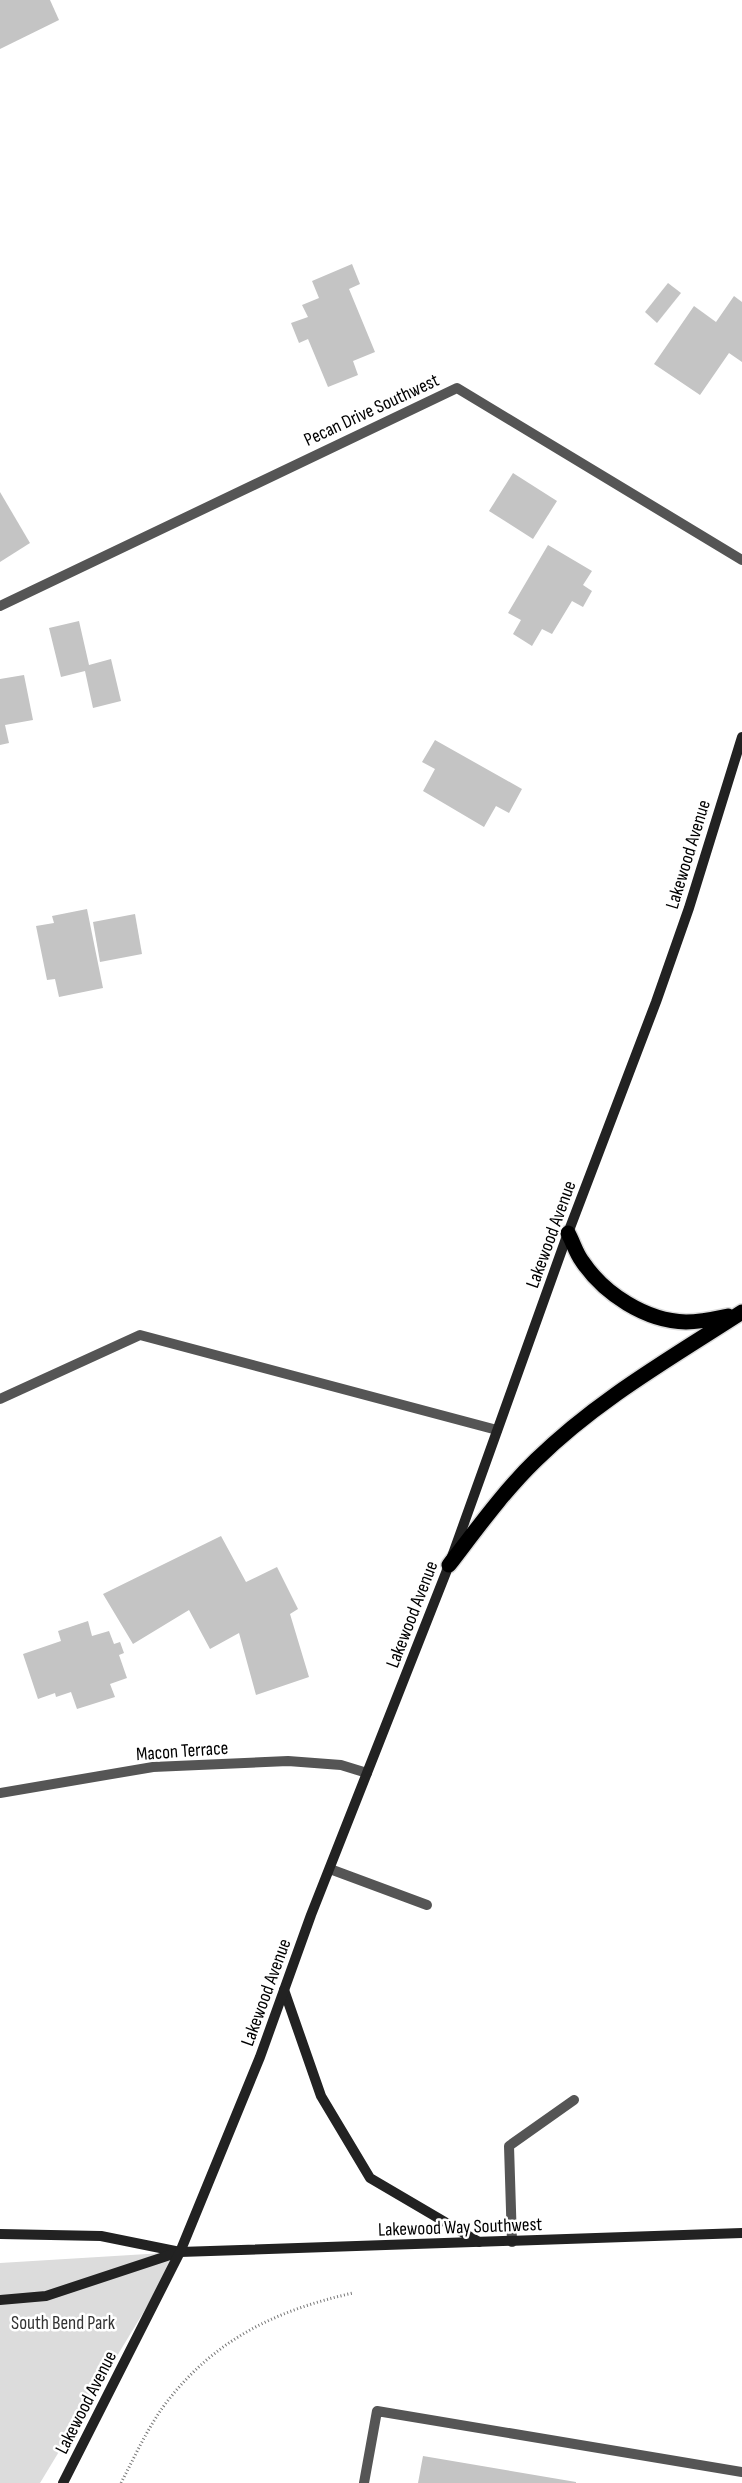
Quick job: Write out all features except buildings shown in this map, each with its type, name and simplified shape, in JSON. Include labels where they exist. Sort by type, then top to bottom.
[{"type":"highway","points":[[568,1233],[582,1262],[608,1289],[632,1307],[660,1317],[684,1322],[705,1321],[741,1312]]},
{"type":"highway","points":[[449,1565],[490,1512],[536,1460],[584,1418],[667,1359],[741,1312]]},
{"type":"main road","name":"Lakewood Avenue","points":[[63,2483],[180,2252],[260,2057],[330,1868],[449,1565],[568,1233],[690,908],[742,737]]},
{"type":"main road","points":[[284,1990],[321,2096],[370,2178],[480,2243]]},
{"type":"main road","name":"Lakewood Way Southwest","points":[[180,2252],[742,2233]]},
{"type":"main road","points":[[0,2234],[101,2236],[180,2252]]},
{"type":"main road","points":[[0,2300],[46,2296],[180,2252]]},
{"type":"street","name":"Pecan Drive Southwest","points":[[0,606],[457,388],[742,560]]},
{"type":"street","points":[[0,1399],[140,1335],[497,1430]]},
{"type":"street","name":"Macon Terrace","points":[[0,1793],[153,1767],[288,1761],[341,1765],[367,1773]]},
{"type":"street","points":[[330,1868],[427,1906]]},
{"type":"street","points":[[512,2242],[509,2146],[574,2100]]},
{"type":"street","points":[[364,2483],[377,2411],[742,2472]]},
{"type":"path","points":[[121,2483],[166,2403],[196,2370],[230,2341],[268,2319],[310,2302],[353,2292]]},
{"type":"green space","name":"South Bend Park","points":[[180,2252],[40,2483],[0,2483],[0,2263]]}]
